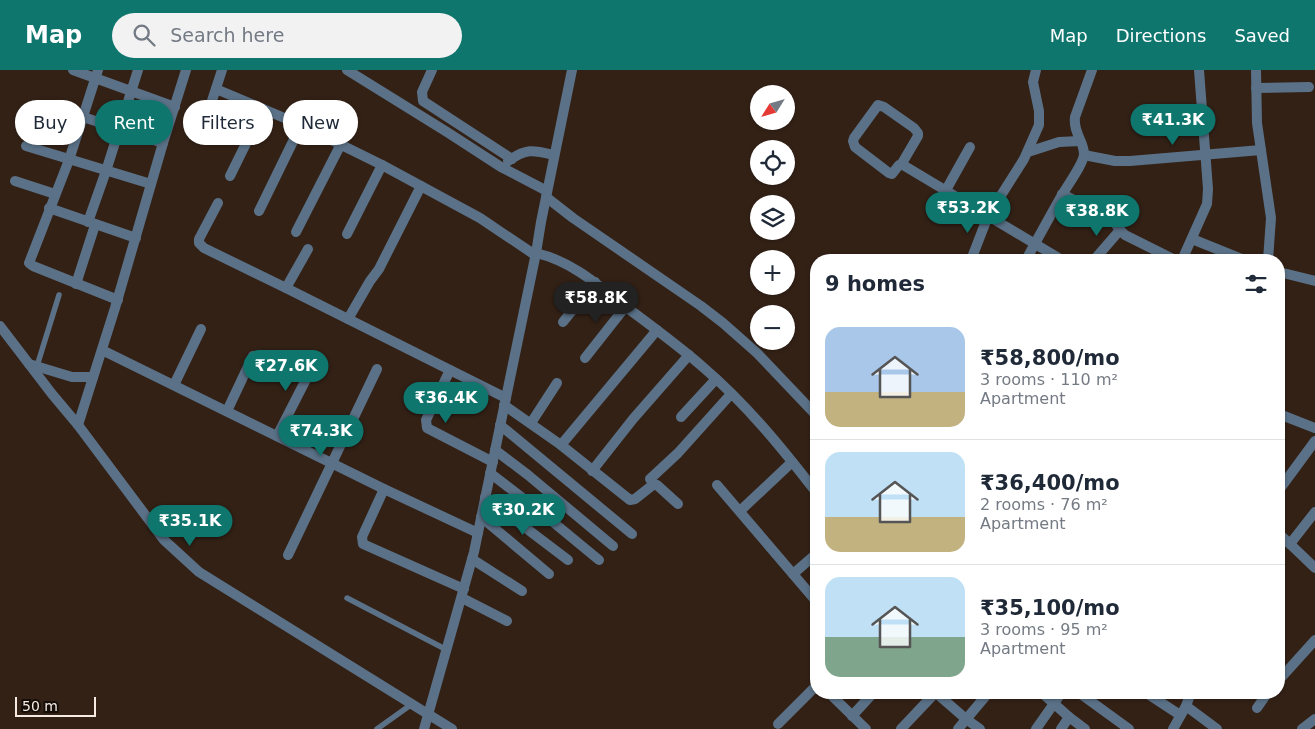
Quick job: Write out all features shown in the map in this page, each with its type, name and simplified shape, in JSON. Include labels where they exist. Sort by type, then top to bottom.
[{"type":"street","points":[[73,70],[97,74],[132,91],[175,107]]},
{"type":"street","points":[[129,100],[138,70]]},
{"type":"street","points":[[173,113],[186,70]]},
{"type":"street","points":[[212,100],[222,70]]},
{"type":"street","points":[[347,70],[363,74],[701,306],[757,353],[810,409]]},
{"type":"street","points":[[432,70],[422,92],[426,103],[512,159]]},
{"type":"street","points":[[424,729],[472,559],[572,70]]},
{"type":"street","points":[[973,254],[988,216],[1028,152],[1039,125],[1039,110],[1033,82],[1036,70]]},
{"type":"street","points":[[1029,254],[1082,161],[1084,155],[1083,148],[1074,124],[1092,70]]},
{"type":"street","points":[[1185,254],[1207,204],[1206,156],[1199,70]]},
{"type":"street","points":[[1256,70],[1257,123],[1271,218],[1268,254]]},
{"type":"street","points":[[85,111],[97,74]]},
{"type":"street","points":[[1256,88],[1310,87]]},
{"type":"street","points":[[216,89],[242,100]]},
{"type":"street","points":[[878,105],[884,107],[914,128],[918,133],[901,164],[894,173],[889,173],[853,144],[854,138],[878,105]]},
{"type":"street","points":[[1028,152],[1058,142],[1080,141]]},
{"type":"street","points":[[74,145],[29,263],[118,300]]},
{"type":"street","points":[[76,284],[114,145]]},
{"type":"street","points":[[78,425],[118,300],[162,145]]},
{"type":"street","points":[[230,176],[245,145]]},
{"type":"street","points":[[259,211],[291,145]]},
{"type":"street","points":[[296,232],[340,145]]},
{"type":"street","points":[[343,145],[459,206],[535,254],[564,263],[595,282],[689,355],[716,379],[761,424],[810,484]]},
{"type":"street","points":[[26,146],[151,184]]},
{"type":"street","points":[[946,190],[970,147]]},
{"type":"street","points":[[1084,155],[1130,161],[1261,150]]},
{"type":"street","points":[[500,167],[519,154],[528,151],[554,154]]},
{"type":"street","points":[[901,164],[1052,254]]},
{"type":"street","points":[[347,234],[382,165]]},
{"type":"street","points":[[15,181],[55,194]]},
{"type":"street","points":[[348,319],[378,269],[420,186]]},
{"type":"street","points":[[1062,194],[1109,218],[1115,222],[1125,235],[1163,254]]},
{"type":"street","points":[[218,203],[199,239],[201,246],[450,370],[505,402],[630,500],[635,499],[654,484],[678,504]]},
{"type":"street","points":[[49,208],[136,238]]},
{"type":"street","points":[[1099,254],[1120,230]]},
{"type":"street","points":[[1192,239],[1229,254]]},
{"type":"street","points":[[286,288],[308,248]]},
{"type":"street","points":[[1285,274],[1315,281]]},
{"type":"street","points":[[563,322],[595,282]]},
{"type":"street","points":[[585,358],[626,306]]},
{"type":"street","points":[[0,326],[33,365],[164,540],[199,572],[452,729]]},
{"type":"street","points":[[174,386],[201,329]]},
{"type":"street","points":[[561,445],[657,330]]},
{"type":"street","points":[[102,350],[384,489],[478,532]]},
{"type":"street","points":[[592,470],[633,419],[689,355]]},
{"type":"street","points":[[226,411],[253,356]]},
{"type":"street","points":[[277,436],[317,358]]},
{"type":"street","points":[[33,365],[81,378],[93,377]]},
{"type":"street","points":[[288,555],[376,369]]},
{"type":"street","points":[[450,370],[426,420],[427,428],[492,462]]},
{"type":"street","points":[[681,417],[716,379]]},
{"type":"street","points":[[531,423],[557,384]]},
{"type":"street","points":[[650,479],[678,453],[731,394]]},
{"type":"street","points":[[1285,416],[1315,428]]},
{"type":"street","points":[[500,424],[632,534]]},
{"type":"street","points":[[1285,482],[1315,441]]},
{"type":"street","points":[[495,450],[613,546]]},
{"type":"street","points":[[740,511],[792,462]]},
{"type":"street","points":[[490,472],[599,560]]},
{"type":"street","points":[[717,485],[810,594]]},
{"type":"street","points":[[384,489],[362,537],[363,544],[463,593],[507,622]]},
{"type":"street","points":[[485,497],[568,560]]},
{"type":"street","points":[[1290,544],[1315,512]]},
{"type":"street","points":[[481,517],[549,574]]},
{"type":"street","points":[[1285,539],[1315,568]]},
{"type":"street","points":[[472,559],[522,591]]},
{"type":"street","points":[[793,574],[810,559]]},
{"type":"street","points":[[1285,673],[1315,640]]},
{"type":"street","points":[[778,724],[810,692]]},
{"type":"street","points":[[835,699],[866,729]]},
{"type":"street","points":[[852,716],[868,699]]},
{"type":"street","points":[[901,729],[929,699]]},
{"type":"street","points":[[942,699],[980,729]]},
{"type":"street","points":[[958,729],[983,699]]},
{"type":"street","points":[[1049,699],[1085,729]]},
{"type":"street","points":[[1036,729],[1057,699]]},
{"type":"street","points":[[1088,699],[1129,729]]},
{"type":"street","points":[[1257,708],[1263,699]]},
{"type":"street","points":[[1173,729],[1185,701],[1217,729]]},
{"type":"street","points":[[1061,729],[1069,717]]},
{"type":"street","points":[[1302,729],[1315,719]]},
{"type":"lane","points":[[33,365],[59,295]]},
{"type":"lane","points":[[347,598],[447,650]]},
{"type":"lane","points":[[377,729],[412,704]]}]
